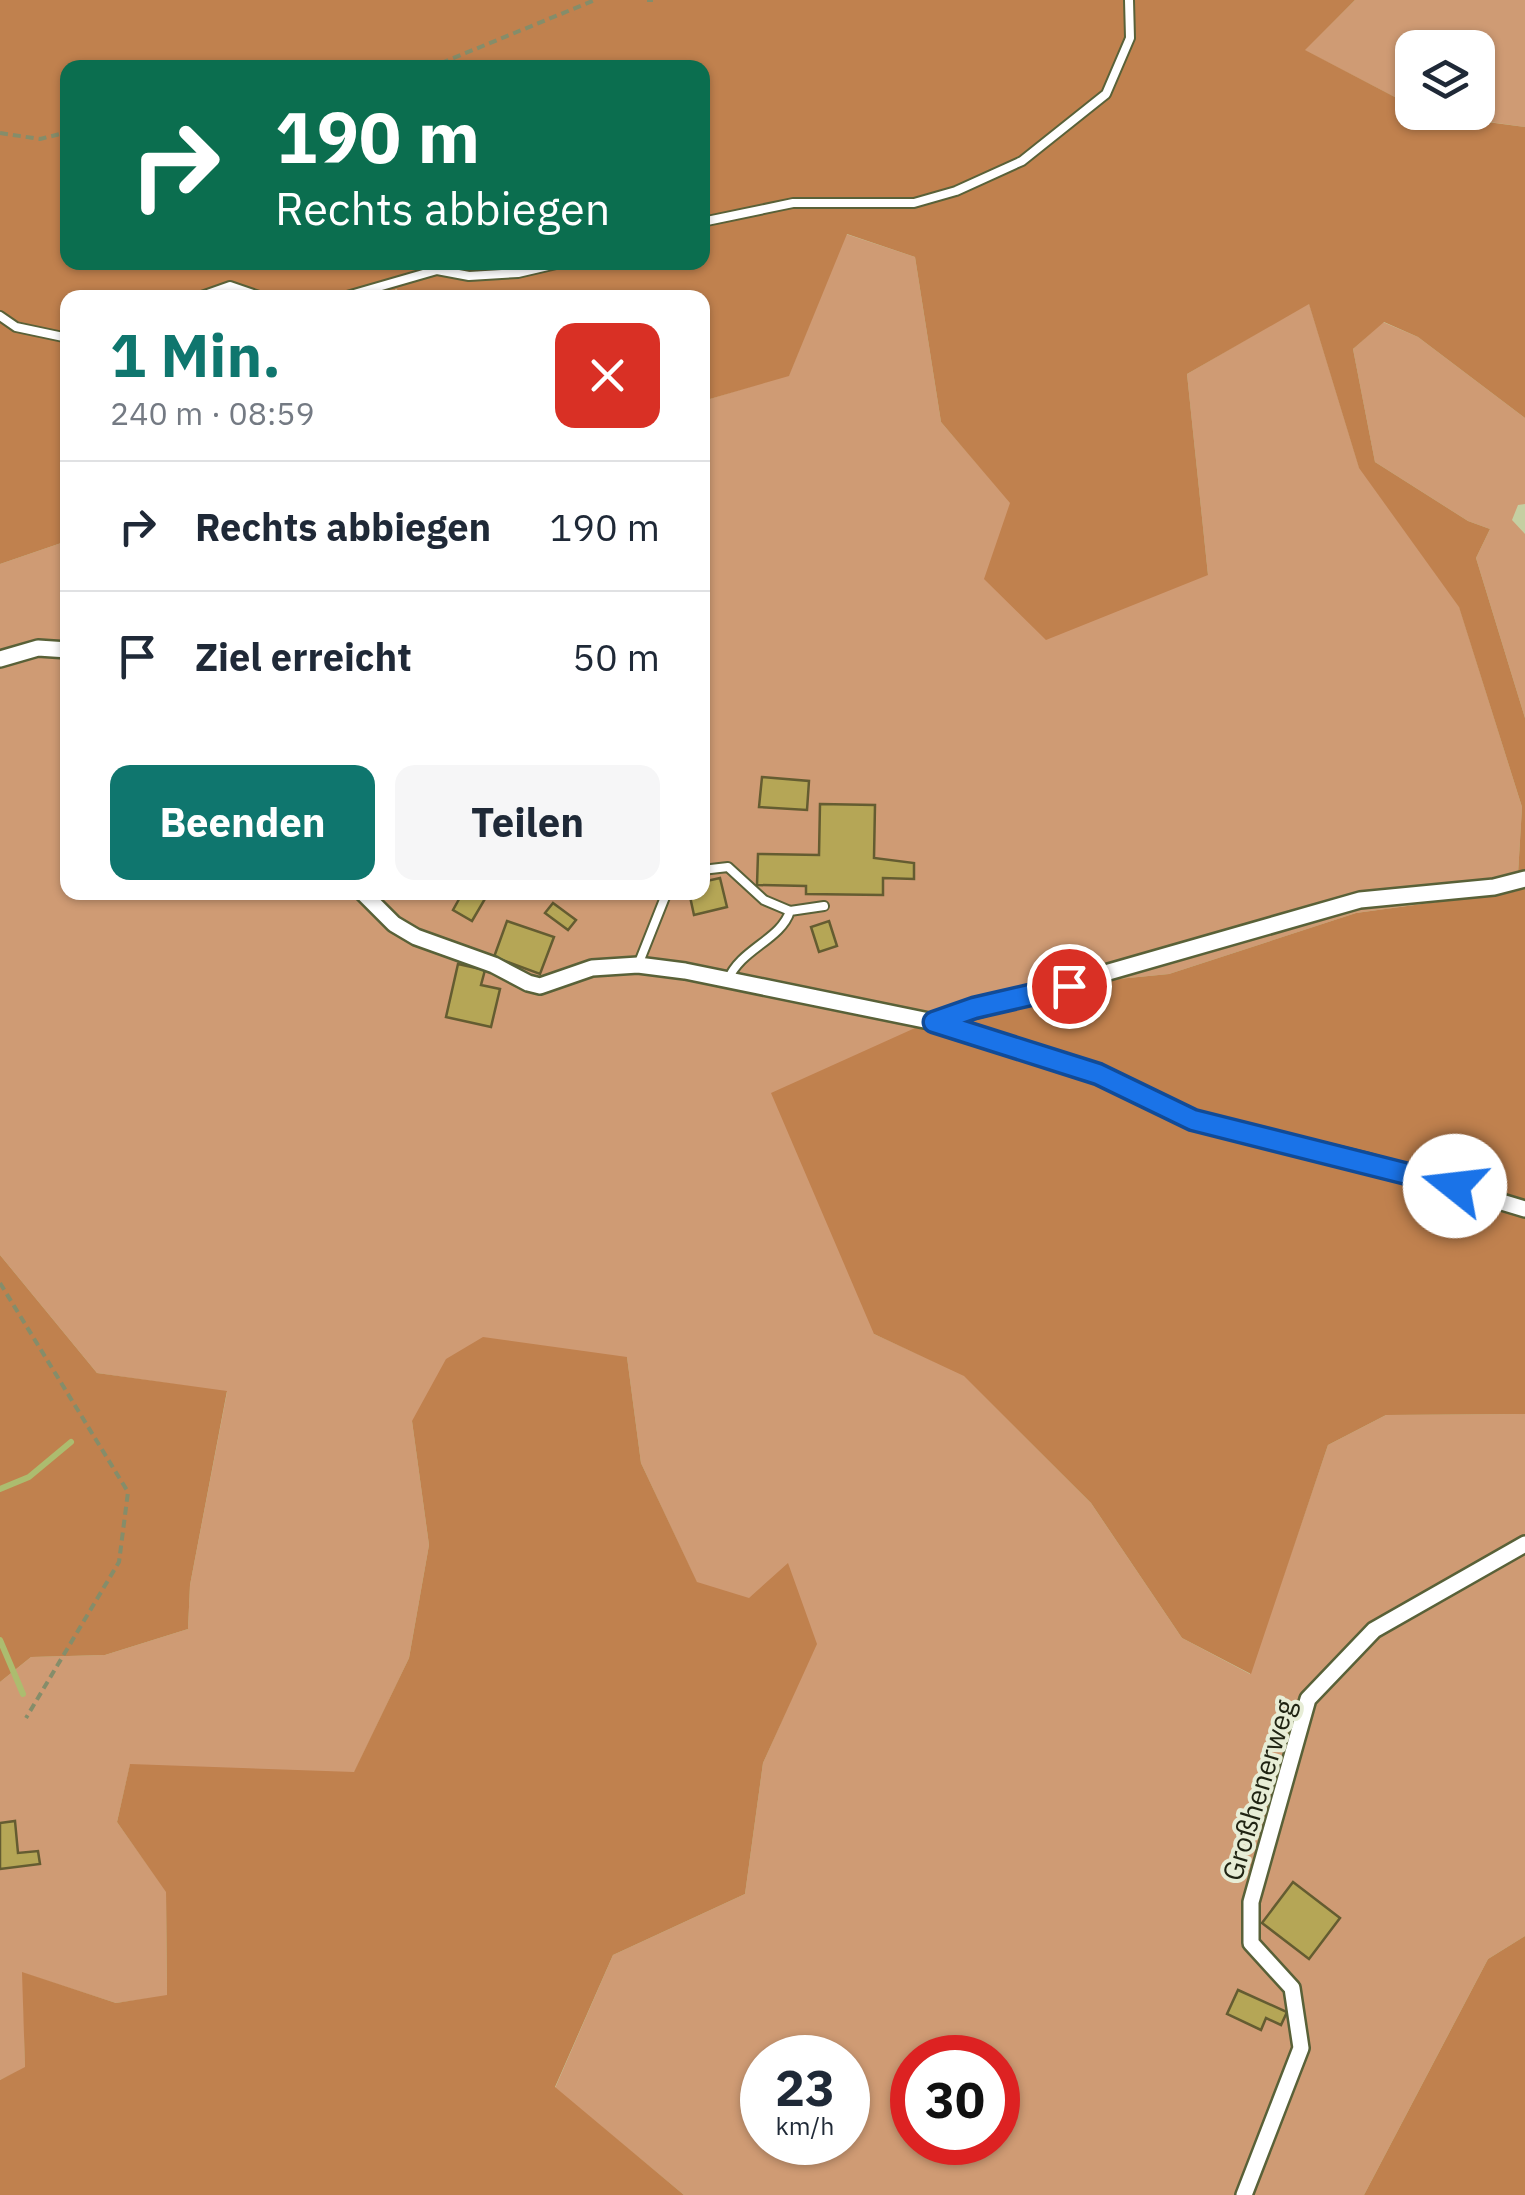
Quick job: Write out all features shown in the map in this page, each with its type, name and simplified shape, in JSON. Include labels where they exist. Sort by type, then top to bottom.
[{"type":"street","points":[[0,658],[38,648],[60,649]]},
{"type":"street","points":[[934,1022],[1360,900],[1494,887],[1525,879]]},
{"type":"street","points":[[370,900],[394,924],[416,937],[494,965],[528,983],[540,986],[592,968],[638,965],[934,1022],[1098,1074],[1193,1120],[1369,1162],[1525,1209]]},
{"type":"street","name":"Großhenerweg","points":[[1244,2195],[1301,2048],[1292,1988],[1252,1943],[1251,1902],[1308,1700],[1374,1630],[1525,1544]]},
{"type":"lane","points":[[710,220],[793,203],[914,203],[956,191],[1022,161],[1106,94],[1130,38],[1129,0]]},
{"type":"lane","points":[[368,290],[437,270],[469,276],[531,270]]},
{"type":"lane","points":[[0,316],[16,327],[60,336]]},
{"type":"lane","points":[[710,869],[728,867],[764,900],[790,911],[824,906]]},
{"type":"lane","points":[[638,965],[664,900]]},
{"type":"lane","points":[[728,980],[743,956],[786,922],[790,911]]},
{"type":"path","points":[[448,60],[594,0]]},
{"type":"path","points":[[0,134],[40,139],[60,134]]},
{"type":"path","points":[[0,1283],[128,1492],[118,1562],[26,1718]]},
{"type":"shaded area","points":[[0,0],[1355,0],[1305,50],[1395,97],[1395,130],[1495,130],[1495,123],[1525,127],[1525,418],[1418,337],[1384,322],[1353,349],[1375,462],[1468,521],[1490,529],[1476,558],[1525,718],[1525,1414],[1386,1415],[1328,1445],[1251,1674],[1182,1638],[1091,1503],[964,1376],[874,1334],[771,1093],[997,991],[1169,974],[1356,913],[1517,891],[1522,807],[1459,607],[1359,468],[1309,304],[1187,374],[1208,575],[1046,640],[984,579],[1010,503],[941,422],[915,257],[847,234],[789,376],[710,399],[710,290],[60,290],[60,543],[0,564]]},
{"type":"shaded area","points":[[1355,0],[1525,0],[1525,127],[1495,123],[1495,30],[1395,30],[1395,97],[1304,50]]},
{"type":"shaded area","points":[[846,234],[915,257],[941,422],[1011,503],[1208,575],[1187,374],[1309,303],[1359,467],[1459,606],[1522,807],[1517,891],[1356,913],[1169,974],[997,991],[874,1334],[964,1375],[1091,1503],[1182,1638],[1250,1674],[1328,1445],[1386,1415],[1525,1414],[1525,1936],[1488,1959],[1364,2195],[684,2195],[555,2088],[613,1955],[745,1894],[763,1763],[816,1644],[749,1599],[697,1583],[641,1463],[627,1357],[412,1421],[429,1545],[409,1658],[354,1773],[130,1765],[117,1822],[166,1891],[167,1996],[116,2003],[23,1973],[25,2068],[0,2080],[0,1682],[31,1657],[105,1655],[188,1629],[190,1585],[227,1392],[97,1373],[0,1255],[0,564],[60,543],[60,900],[710,900],[710,399],[789,375]]},
{"type":"shaded area","points":[[1383,322],[1418,337],[1525,418],[1525,504],[1518,505],[1512,520],[1525,534],[1525,718],[1476,558],[1490,529],[1468,521],[1375,462],[1353,349]]},
{"type":"shaded area","points":[[0,1255],[97,1373],[227,1391],[190,1585],[188,1629],[105,1655],[31,1657],[0,1682]]},
{"type":"shaded area","points":[[483,1337],[627,1357],[641,1463],[697,1582],[749,1598],[788,1563],[817,1644],[763,1763],[745,1894],[613,1955],[555,2087],[684,2195],[0,2195],[0,2080],[25,2067],[22,1972],[116,2003],[167,1995],[166,1892],[117,1822],[130,1764],[354,1772],[409,1658],[429,1545],[412,1421],[446,1359]]},
{"type":"shaded area","points":[[1525,1936],[1525,2195],[1364,2195],[1488,1959]]},
{"type":"building","points":[[762,777],[809,781],[807,810],[759,807]]},
{"type":"building","points":[[820,804],[875,805],[874,858],[914,863],[914,879],[883,878],[883,895],[806,894],[806,886],[757,885],[758,854],[819,855]]},
{"type":"building","points":[[720,878],[727,907],[694,915],[691,900],[710,900],[710,880]]},
{"type":"building","points":[[459,900],[484,900],[472,921],[453,910]]},
{"type":"building","points":[[553,903],[576,920],[568,930],[545,913]]},
{"type":"building","points":[[507,921],[554,937],[540,974],[494,957]]},
{"type":"building","points":[[829,921],[837,946],[819,952],[811,927]]},
{"type":"building","points":[[458,964],[485,970],[481,985],[500,989],[491,1027],[446,1017]]},
{"type":"building","points":[[15,1821],[18,1853],[38,1851],[40,1864],[0,1869],[0,1823]]},
{"type":"building","points":[[1293,1882],[1340,1918],[1309,1959],[1262,1923]]},
{"type":"building","points":[[1238,1990],[1287,2012],[1281,2025],[1266,2018],[1261,2030],[1227,2014]]},
{"type":"waterway","points":[[0,1489],[29,1477],[71,1442]]},
{"type":"waterway","points":[[0,1640],[23,1694]]},
{"type":"route","points":[[1069,986],[974,1008],[934,1022],[1098,1074],[1193,1120],[1455,1186]]}]
